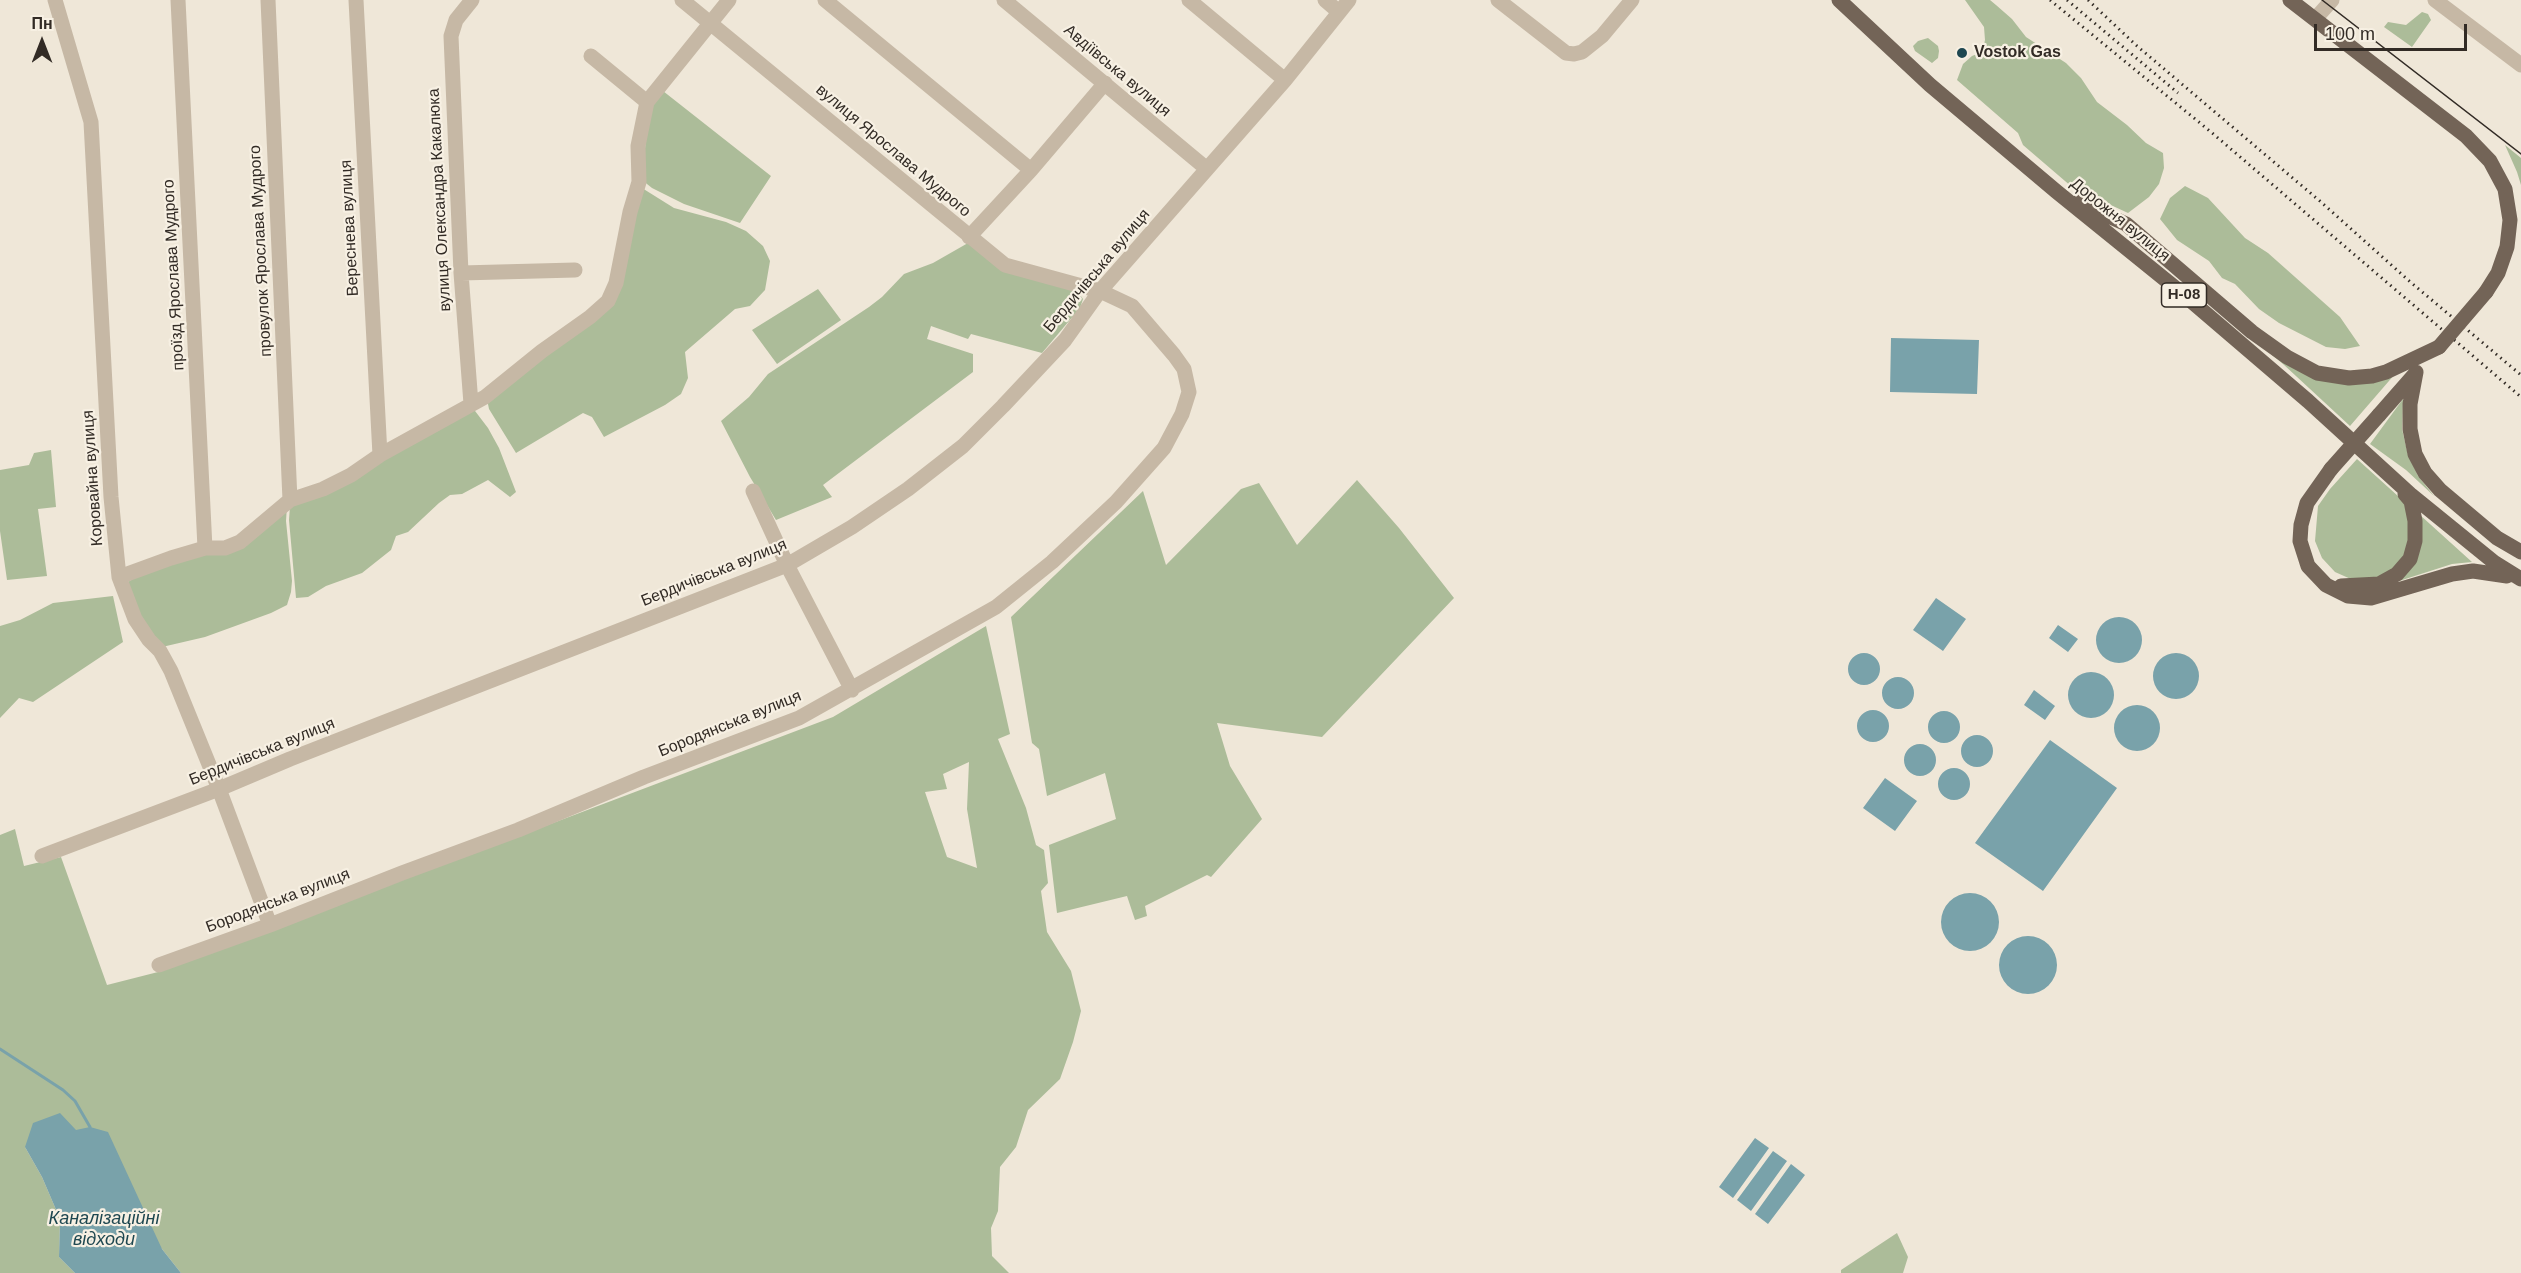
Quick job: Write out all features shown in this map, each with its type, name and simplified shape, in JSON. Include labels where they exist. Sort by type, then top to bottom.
[{"type":"main road","name":"Дорожня вулиця","points":[[1839,0],[1930,85],[2056,192],[2192,301],[2458,535],[2521,579]]},
{"type":"main road","points":[[2290,0],[2466,136],[2490,161],[2505,189],[2510,220],[2507,247],[2498,273],[2486,292],[2331,469],[2307,502],[2301,525],[2300,541],[2308,566],[2326,585],[2348,596],[2371,598],[2429,580],[2473,571],[2492,572],[2521,579]]},
{"type":"main road","points":[[2056,192],[2126,224],[2252,332],[2287,357],[2317,373],[2349,378],[2372,376],[2386,372],[2439,347]]},
{"type":"main road","points":[[2416,372],[2410,405],[2410,429],[2415,454],[2425,472],[2440,490],[2489,531],[2521,552]]},
{"type":"main road","points":[[2326,585],[2357,587],[2379,584],[2397,574],[2410,559],[2415,531],[2411,501],[2386,473]]},
{"type":"street","name":"Коровайна вулиця","points":[[55,0],[91,122],[111,497],[119,577],[135,619],[149,640],[160,651],[171,671],[219,789],[270,926]]},
{"type":"street","name":"проїзд Ярослава Мудрого","points":[[178,0],[205,548]]},
{"type":"street","name":"провулок Ярослава Мудрого","points":[[268,0],[290,500]]},
{"type":"street","name":"Вереснева вулиця","points":[[356,0],[380,455]]},
{"type":"street","name":"вулиця Олександра Какалюка","points":[[471,404],[461,273],[451,36],[456,20],[472,0]]},
{"type":"street","name":"вулиця Ярослава Мудрого","points":[[682,0],[1005,265],[1100,291]]},
{"type":"street","points":[[119,577],[205,548],[225,548],[240,542],[290,500],[323,489],[351,475],[380,455],[458,414],[485,397],[608,301],[616,283],[630,212],[639,182],[638,146],[647,102],[703,34],[709,22],[729,0]]},
{"type":"street","points":[[825,0],[1031,170]]},
{"type":"street","name":"Авдіївська вулиця","points":[[1004,0],[1207,169]]},
{"type":"street","points":[[1188,0],[1285,80]]},
{"type":"street","points":[[1325,0],[1344,6]]},
{"type":"street","points":[[1498,0],[1566,53],[1574,54],[1582,52],[1602,36],[1632,0]]},
{"type":"street","points":[[2316,18],[2332,0]]},
{"type":"street","points":[[2435,0],[2521,65]]},
{"type":"street","name":"Бердичівська вулиця","points":[[42,856],[219,789],[787,565],[852,527],[908,489],[963,446],[1065,340],[1100,291],[1285,80],[1344,6]]},
{"type":"street","points":[[591,56],[647,102]]},
{"type":"street","points":[[969,237],[1031,170],[1105,84]]},
{"type":"street","points":[[461,273],[576,270]]},
{"type":"street","name":"Бородянська вулиця","points":[[159,965],[270,926],[392,876],[518,830],[644,777],[799,718],[996,607],[1052,562],[1116,502],[1164,448],[1188,401],[1189,382],[1184,369],[1168,347],[1132,306],[1100,291]]},
{"type":"street","points":[[753,491],[787,565],[852,690]]},
{"type":"green space","points":[[1965,0],[1990,0],[2012,19],[2026,37],[2066,63],[2081,78],[2097,102],[2146,143],[2163,153],[2164,168],[2159,184],[2149,197],[2128,213],[2072,187],[2023,145],[2018,133],[1957,80],[1963,64],[1972,56],[1982,52],[1985,40],[1984,27]]},
{"type":"green space","points":[[2422,12],[2428,14],[2431,20],[2412,47],[2384,27],[2388,22],[2406,25]]},
{"type":"green space","points":[[1928,38],[1938,46],[1939,51],[1938,58],[1932,63],[1915,51],[1913,46],[1918,41]]},
{"type":"green space","points":[[663,91],[771,176],[740,223],[684,204],[652,188],[642,180],[649,106]]},
{"type":"green space","points":[[2505,145],[2521,158],[2521,185],[2517,172]]},
{"type":"green space","points":[[2185,186],[2208,198],[2245,238],[2268,253],[2340,317],[2360,346],[2345,349],[2326,347],[2279,323],[2259,309],[2235,284],[2222,278],[2209,261],[2177,240],[2160,219],[2170,198]]},
{"type":"green space","points":[[642,188],[674,208],[726,222],[746,231],[763,246],[770,261],[765,290],[750,306],[735,309],[685,352],[688,378],[681,394],[665,405],[604,437],[592,417],[583,413],[516,453],[489,409],[487,399],[605,309]]},
{"type":"green space","points":[[968,243],[1077,291],[1083,299],[1080,308],[1042,353],[971,334],[968,339],[931,326],[927,339],[973,354],[973,372],[823,485],[832,497],[776,520],[750,477],[721,421],[749,397],[768,374],[869,307],[904,274],[933,263]]},
{"type":"green space","points":[[818,289],[841,320],[777,364],[752,330]]},
{"type":"green space","points":[[2249,336],[2298,370],[2395,374],[2350,426]]},
{"type":"green space","points":[[2403,399],[2402,429],[2408,455],[2418,476],[2434,496],[2406,470],[2370,444]]},
{"type":"green space","points":[[472,407],[488,428],[499,448],[516,492],[510,497],[488,480],[462,494],[450,495],[408,532],[396,536],[391,550],[362,573],[326,586],[308,597],[296,598],[289,520],[290,506]]},
{"type":"green space","points":[[51,450],[56,507],[38,509],[47,576],[7,580],[0,531],[0,470],[29,465],[34,453]]},
{"type":"green space","points":[[2357,459],[2409,506],[2412,523],[2404,560],[2390,573],[2372,580],[2353,580],[2335,572],[2322,558],[2315,541],[2318,506]]},
{"type":"green space","points":[[1357,480],[1399,528],[1454,598],[1322,737],[1217,723],[1230,766],[1262,819],[1211,877],[1207,875],[1145,906],[1147,916],[1135,920],[1127,896],[1057,913],[1049,845],[1116,819],[1105,773],[1047,796],[1039,749],[1032,743],[1011,617],[1143,491],[1166,565],[1241,489],[1259,483],[1297,545]]},
{"type":"green space","points":[[287,506],[286,521],[292,581],[287,605],[205,637],[162,647],[138,618],[128,582],[172,561],[226,551]]},
{"type":"green space","points":[[2420,515],[2472,562],[2452,564],[2396,582]]},
{"type":"green space","points":[[113,596],[123,642],[33,702],[19,698],[0,718],[0,626],[20,620],[53,603]]},
{"type":"green space","points":[[986,626],[1010,734],[998,739],[1026,808],[1036,845],[1044,850],[1048,883],[1041,891],[1047,932],[1071,971],[1081,1011],[1060,1079],[1028,1110],[1016,1147],[1000,1167],[998,1211],[991,1228],[992,1256],[1009,1273],[181,1273],[162,1249],[25,1147],[42,1177],[60,1219],[59,1257],[75,1273],[0,1273],[0,835],[15,829],[24,866],[61,857],[107,985],[162,971],[833,717]],"holes":[[[969,762],[967,809],[977,868],[947,857],[925,792],[947,789],[943,774]]]},
{"type":"green space","points":[[1897,1233],[1908,1257],[1903,1273],[1841,1273],[1841,1270]]},
{"type":"water","points":[[1891,338],[1979,340],[1977,394],[1890,392]]},
{"type":"water","points":[[1936,598],[1966,619],[1943,651],[1913,630]]},
{"type":"water","points":[[2119,617],[2135,624],[2142,640],[2135,656],[2119,663],[2103,656],[2096,640],[2103,624]]},
{"type":"water","points":[[2058,625],[2078,639],[2068,652],[2049,638]]},
{"type":"water","points":[[1864,653],[1875,658],[1880,669],[1875,680],[1864,685],[1853,680],[1848,669],[1853,658]]},
{"type":"water","points":[[2176,653],[2192,660],[2199,676],[2192,692],[2176,699],[2160,692],[2153,676],[2160,660]]},
{"type":"water","points":[[2091,672],[2107,679],[2114,695],[2107,711],[2091,718],[2075,711],[2068,695],[2075,679]]},
{"type":"water","points":[[1898,677],[1909,682],[1914,693],[1909,704],[1898,709],[1887,704],[1882,693],[1887,682]]},
{"type":"water","points":[[2034,690],[2055,706],[2045,720],[2024,705]]},
{"type":"water","points":[[2137,705],[2153,712],[2160,728],[2153,744],[2137,751],[2121,744],[2114,728],[2121,712]]},
{"type":"water","points":[[1873,710],[1884,715],[1889,726],[1884,737],[1873,742],[1862,737],[1857,726],[1862,715]]},
{"type":"water","points":[[1944,711],[1955,716],[1960,727],[1955,738],[1944,743],[1933,738],[1928,727],[1933,716]]},
{"type":"water","points":[[1977,735],[1988,740],[1993,751],[1988,762],[1977,767],[1966,762],[1961,751],[1966,740]]},
{"type":"water","points":[[2050,740],[2117,788],[2043,891],[1975,843]]},
{"type":"water","points":[[1920,744],[1931,749],[1936,760],[1931,771],[1920,776],[1909,771],[1904,760],[1909,749]]},
{"type":"water","points":[[1954,768],[1965,773],[1970,784],[1965,795],[1954,800],[1943,795],[1938,784],[1943,773]]},
{"type":"water","points":[[1885,778],[1917,801],[1895,831],[1863,808]]},
{"type":"water","points":[[1964,893],[1976,893],[1991,901],[1999,916],[1999,928],[1991,943],[1976,951],[1964,951],[1949,943],[1941,928],[1941,916],[1949,901]]},
{"type":"water","points":[[2022,936],[2034,936],[2049,944],[2057,959],[2057,971],[2049,986],[2034,994],[2022,994],[2007,986],[1999,971],[1999,959],[2007,944]]},
{"type":"water","name":"Каналізаційні відходи","points":[[60,1113],[76,1130],[90,1127],[108,1132],[162,1249],[181,1273],[75,1273],[59,1257],[60,1219],[42,1177],[25,1147],[33,1123]]},
{"type":"water","points":[[1755,1138],[1769,1148],[1733,1198],[1719,1187]]},
{"type":"water","points":[[1773,1151],[1787,1161],[1751,1211],[1737,1200]]},
{"type":"water","points":[[1791,1164],[1805,1175],[1768,1224],[1755,1214]]},
{"type":"waterway","points":[[0,1049],[63,1090],[75,1101],[90,1127]]},
{"type":"tram line","points":[[2322,0],[2521,154]]},
{"type":"railway","points":[[2050,0],[2211,132],[2521,397]]},
{"type":"railway","points":[[2067,0],[2178,93]]},
{"type":"railway","points":[[2088,0],[2137,46],[2521,375]]},
{"type":"place","name":"Vostok Gas","points":[[1962,53]]}]
